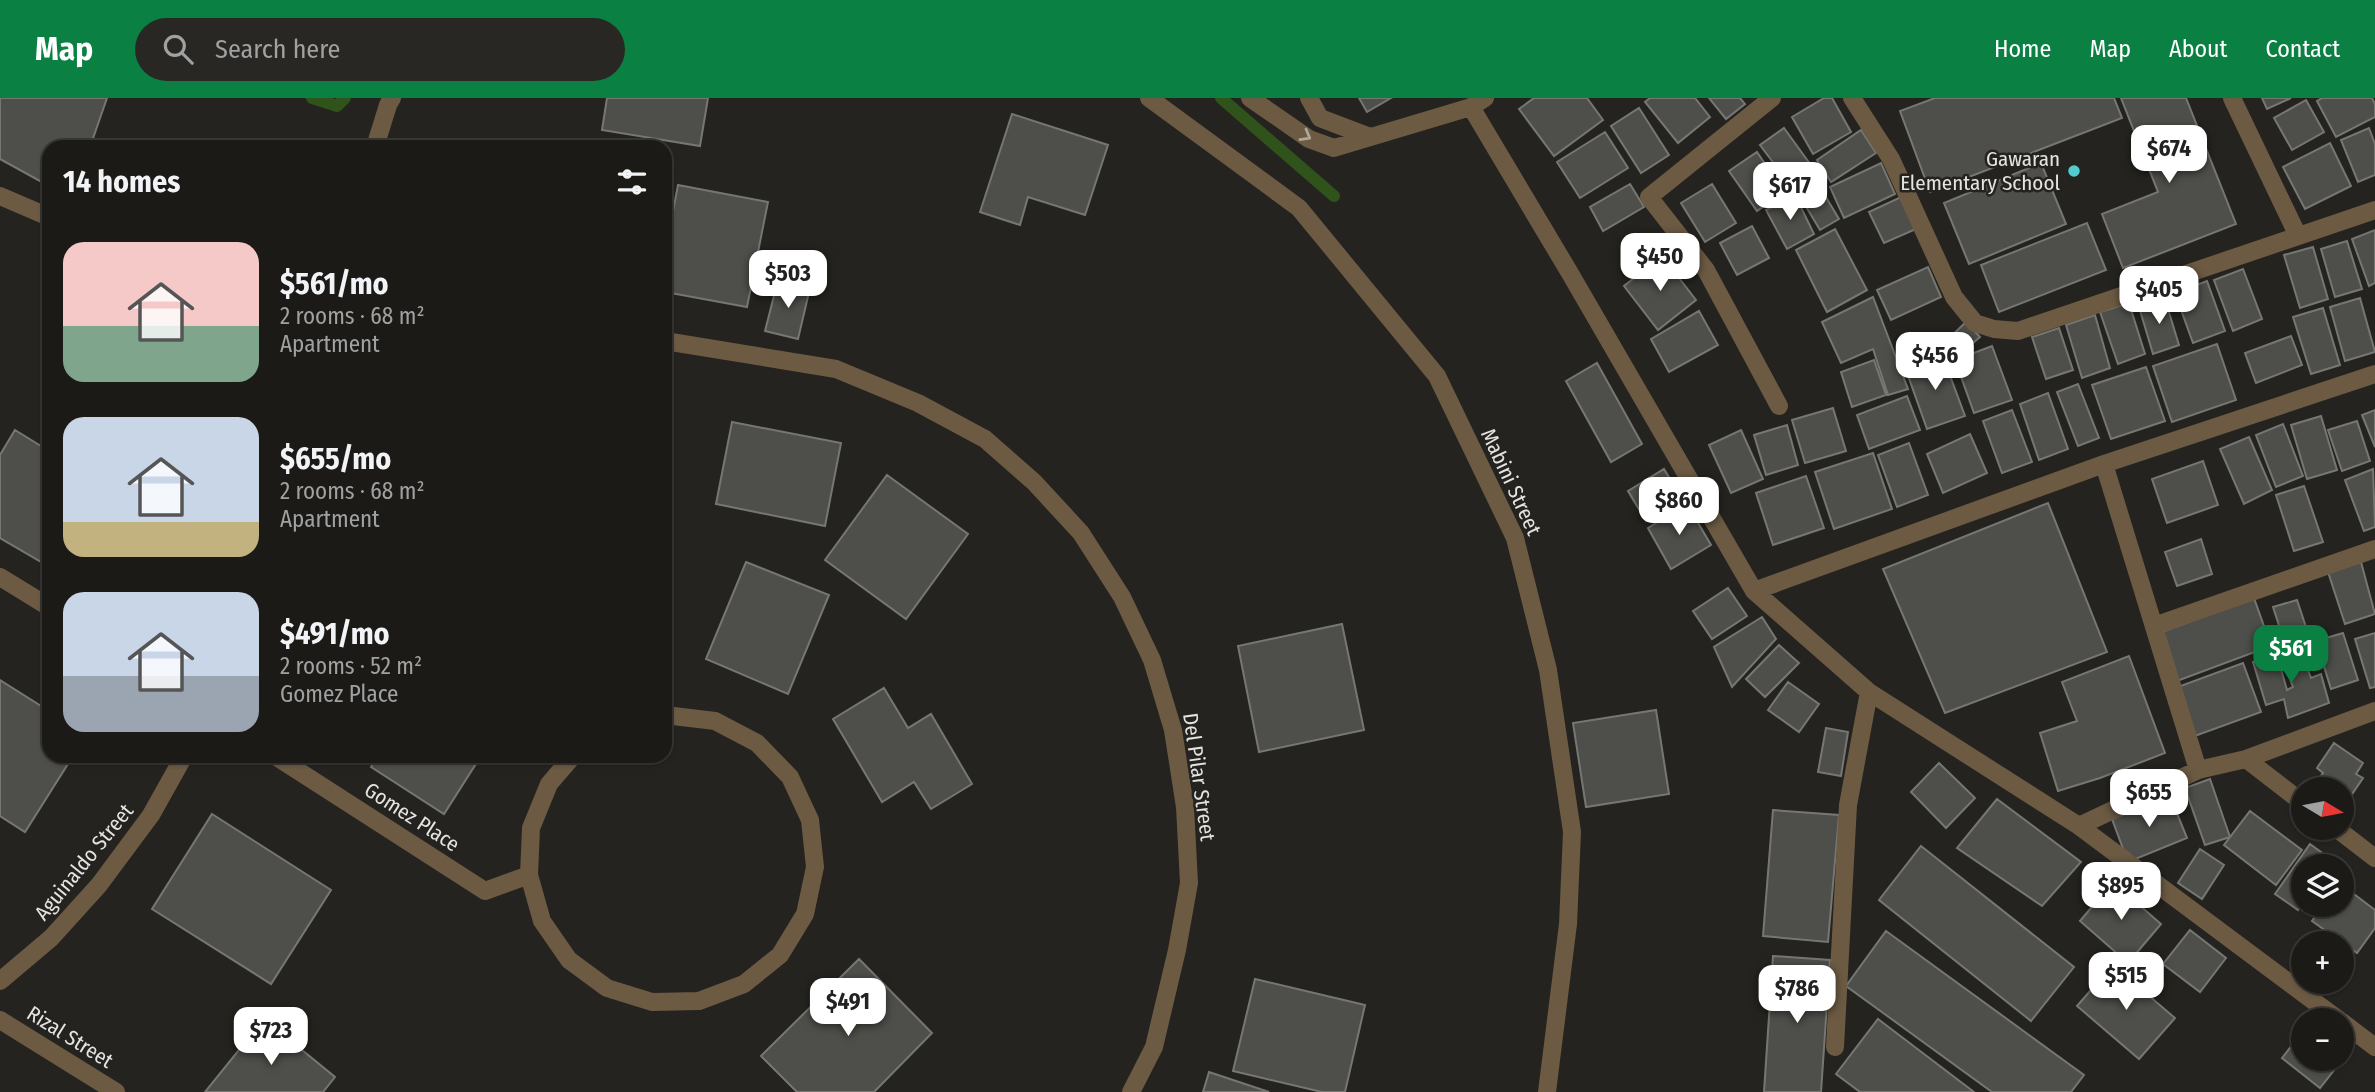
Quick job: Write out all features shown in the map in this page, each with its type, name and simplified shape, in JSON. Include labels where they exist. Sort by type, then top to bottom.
[{"type":"street","points":[[377,140],[392,98]]},
{"type":"street","name":"Mabini Street","points":[[1149,98],[1299,208],[1437,376],[1515,538],[1548,670],[1572,832],[1568,925],[1547,1092]]},
{"type":"street","points":[[1250,98],[1309,139],[1334,148],[1478,102],[1571,275],[1754,591],[1869,692],[2079,826],[2323,1008]]},
{"type":"street","points":[[1310,98],[1320,118],[1370,137]]},
{"type":"street","points":[[1772,98],[1649,197],[1706,270],[1779,406]]},
{"type":"street","points":[[1852,98],[1891,159],[1954,297],[1975,323],[1994,329],[2018,331],[2375,210]]},
{"type":"street","points":[[2232,98],[2298,236]]},
{"type":"street","points":[[0,196],[42,214]]},
{"type":"street","name":"Del Pilar Street","points":[[672,342],[836,369],[918,403],[985,439],[1034,482],[1081,533],[1122,597],[1152,660],[1173,730],[1185,807],[1189,883],[1177,950],[1154,1048],[1131,1092]]},
{"type":"street","points":[[1754,591],[2104,464],[2375,374]]},
{"type":"street","points":[[2104,464],[2198,770]]},
{"type":"street","points":[[2154,626],[2375,550]]},
{"type":"street","points":[[0,577],[42,603]]},
{"type":"street","points":[[1836,1046],[1848,806],[1869,692]]},
{"type":"street","points":[[2079,826],[2198,770],[2246,759],[2375,711]]},
{"type":"street","points":[[567,763],[549,783],[531,828],[529,875],[542,921],[569,960],[607,988],[652,1002],[699,1001],[744,984],[780,954],[805,914],[815,867],[810,820],[790,777],[757,743],[715,721],[672,716]]},
{"type":"street","points":[[2246,759],[2291,794]]},
{"type":"street","name":"Aguinaldo Street","points":[[0,981],[51,938],[99,885],[151,815],[180,763]]},
{"type":"street","name":"Gomez Place","points":[[286,763],[485,891],[529,875]]},
{"type":"street","points":[[2352,840],[2375,858]]},
{"type":"street","name":"Rizal Street","points":[[0,1020],[116,1092]]},
{"type":"street","points":[[2354,1031],[2375,1047]]},
{"type":"building","points":[[0,98],[107,98],[92,140],[42,140],[42,182],[0,159]]},
{"type":"building","points":[[607,98],[708,98],[700,146],[602,130]]},
{"type":"building","points":[[1359,98],[1391,98],[1367,112]]},
{"type":"building","points":[[1534,98],[1587,98],[1603,120],[1554,156],[1519,109]]},
{"type":"building","points":[[1650,98],[1695,98],[1710,117],[1678,143],[1645,102]]},
{"type":"building","points":[[1709,98],[1740,98],[1745,104],[1726,119]]},
{"type":"building","points":[[1824,98],[1832,98],[1851,132],[1813,154],[1792,117]]},
{"type":"building","points":[[1935,98],[2114,98],[2122,118],[1930,192],[1900,111]]},
{"type":"building","points":[[2121,98],[2186,98],[2236,224],[2123,268],[2102,214],[2158,192]]},
{"type":"building","points":[[2262,98],[2291,98],[2267,109]]},
{"type":"building","points":[[2322,98],[2372,98],[2375,117],[2336,137],[2317,101]]},
{"type":"building","points":[[2306,100],[2324,132],[2292,150],[2274,118]]},
{"type":"building","points":[[1639,108],[1669,155],[1641,173],[1611,126]]},
{"type":"building","points":[[1012,114],[1108,145],[1085,215],[1028,197],[1020,225],[980,212]]},
{"type":"building","points":[[1784,128],[1813,168],[1790,185],[1760,145]]},
{"type":"building","points":[[2369,128],[2375,144],[2375,175],[2358,182],[2341,140]]},
{"type":"building","points":[[1861,130],[1876,153],[1831,182],[1817,160]]},
{"type":"building","points":[[1605,132],[1628,168],[1580,198],[1557,162]]},
{"type":"building","points":[[2330,143],[2351,186],[2305,209],[2283,167]]},
{"type":"building","points":[[1757,152],[1784,192],[1757,211],[1729,171]]},
{"type":"building","points":[[1881,163],[1895,194],[1844,218],[1830,187]]},
{"type":"building","points":[[2041,163],[2066,224],[1969,264],[1944,203]]},
{"type":"building","points":[[1815,179],[1839,219],[1820,230],[1796,190]]},
{"type":"building","points":[[1630,184],[1644,207],[1603,231],[1590,207]]},
{"type":"building","points":[[1712,184],[1736,223],[1705,242],[1681,203]]},
{"type":"building","points":[[678,185],[768,202],[747,307],[672,293],[672,216]]},
{"type":"building","points":[[1795,195],[1814,234],[1787,249],[1766,210]]},
{"type":"building","points":[[1901,197],[1916,229],[1884,243],[1869,212]]},
{"type":"building","points":[[2087,223],[2106,270],[1999,312],[1981,265]]},
{"type":"building","points":[[1752,226],[1769,258],[1737,275],[1720,243]]},
{"type":"building","points":[[1835,229],[1867,290],[1827,312],[1796,250]]},
{"type":"building","points":[[2375,230],[2375,283],[2369,286],[2352,239]]},
{"type":"building","points":[[2347,241],[2362,289],[2335,297],[2321,249]]},
{"type":"building","points":[[2313,247],[2328,299],[2300,308],[2284,255]]},
{"type":"building","points":[[1662,256],[1696,300],[1658,330],[1624,286]]},
{"type":"building","points":[[1928,267],[1941,297],[1891,320],[1877,290]]},
{"type":"building","points":[[2243,269],[2262,319],[2233,331],[2214,280]]},
{"type":"building","points":[[778,280],[810,288],[798,339],[765,331]]},
{"type":"building","points":[[2207,281],[2225,331],[2193,343],[2175,293]]},
{"type":"building","points":[[1873,297],[1908,389],[1888,395],[1873,349],[1841,363],[1822,322]]},
{"type":"building","points":[[2360,298],[2375,352],[2345,361],[2330,307]]},
{"type":"building","points":[[2165,299],[2179,345],[2153,354],[2139,307]]},
{"type":"building","points":[[2129,303],[2145,354],[2118,364],[2100,312]]},
{"type":"building","points":[[2323,308],[2340,365],[2311,374],[2293,317]]},
{"type":"building","points":[[1699,311],[1718,345],[1669,372],[1651,339]]},
{"type":"building","points":[[2095,315],[2110,368],[2082,378],[2066,325]]},
{"type":"building","points":[[1966,322],[1980,337],[1958,356],[1945,342]]},
{"type":"building","points":[[2059,328],[2073,370],[2046,379],[2032,337]]},
{"type":"building","points":[[2291,336],[2302,365],[2256,383],[2245,353]]},
{"type":"building","points":[[2217,344],[2236,400],[2172,422],[2153,366]]},
{"type":"building","points":[[1992,346],[2012,400],[1974,413],[1955,360]]},
{"type":"building","points":[[1942,354],[1965,416],[1927,429],[1905,367]]},
{"type":"building","points":[[1874,360],[1886,395],[1852,407],[1841,372]]},
{"type":"building","points":[[1597,363],[1642,444],[1611,462],[1566,381]]},
{"type":"building","points":[[2146,367],[2165,421],[2111,439],[2092,385]]},
{"type":"building","points":[[2078,384],[2099,438],[2078,446],[2057,392]]},
{"type":"building","points":[[2048,393],[2068,449],[2039,460],[2020,404]]},
{"type":"building","points":[[1907,396],[1920,430],[1869,449],[1857,415]]},
{"type":"building","points":[[1833,408],[1846,451],[1805,463],[1792,420]]},
{"type":"building","points":[[2012,410],[2032,462],[2002,473],[1983,421]]},
{"type":"building","points":[[2375,410],[2375,447],[2362,415]]},
{"type":"building","points":[[2321,416],[2337,470],[2307,479],[2291,425]]},
{"type":"building","points":[[2357,421],[2370,461],[2342,471],[2328,430]]},
{"type":"building","points":[[732,422],[841,443],[825,526],[716,504]]},
{"type":"building","points":[[2283,424],[2303,476],[2276,487],[2256,435]]},
{"type":"building","points":[[1787,425],[1798,465],[1766,475],[1754,435]]},
{"type":"building","points":[[15,430],[42,447],[42,562],[0,538],[0,455]]},
{"type":"building","points":[[1741,430],[1763,479],[1731,493],[1709,445]]},
{"type":"building","points":[[1970,434],[1987,473],[1943,493],[1927,454]]},
{"type":"building","points":[[2249,437],[2272,490],[2244,504],[2220,449]]},
{"type":"building","points":[[1909,443],[1928,495],[1897,507],[1878,455]]},
{"type":"building","points":[[1873,453],[1892,509],[1834,529],[1815,472]]},
{"type":"building","points":[[2203,461],[2218,505],[2167,523],[2152,479]]},
{"type":"building","points":[[1664,469],[1682,499],[1646,521],[1628,491]]},
{"type":"building","points":[[2373,469],[2375,527],[2364,531],[2345,480]]},
{"type":"building","points":[[887,475],[968,534],[906,619],[825,560]]},
{"type":"building","points":[[1806,476],[1824,528],[1773,545],[1756,493]]},
{"type":"building","points":[[2304,486],[2323,542],[2294,551],[2276,495]]},
{"type":"building","points":[[2048,503],[2107,652],[1945,713],[1883,569]]},
{"type":"building","points":[[1687,504],[1711,545],[1671,569],[1648,528]]},
{"type":"building","points":[[2201,539],[2212,574],[2177,586],[2165,552]]},
{"type":"building","points":[[746,562],[829,595],[788,694],[706,659]]},
{"type":"building","points":[[2361,562],[2375,614],[2345,624],[2328,572]]},
{"type":"building","points":[[1728,588],[1747,616],[1712,639],[1693,611]]},
{"type":"building","points":[[2254,598],[2271,646],[2177,681],[2159,633]]},
{"type":"building","points":[[2297,600],[2310,639],[2286,647],[2273,607]]},
{"type":"building","points":[[1762,617],[1776,639],[1732,687],[1714,647]]},
{"type":"building","points":[[1342,624],[1364,730],[1259,752],[1238,646]]},
{"type":"building","points":[[2343,633],[2358,680],[2331,689],[2316,641]]},
{"type":"building","points":[[2375,633],[2375,687],[2370,688],[2355,639]]},
{"type":"building","points":[[1779,645],[1799,663],[1765,697],[1746,679]]},
{"type":"building","points":[[2302,654],[2311,678],[2321,674],[2329,703],[2288,718],[2284,699],[2266,705],[2253,662],[2277,655],[2287,690],[2293,687],[2283,661]]},
{"type":"building","points":[[2129,656],[2165,753],[2058,791],[2040,733],[2077,721],[2062,682]]},
{"type":"building","points":[[2243,663],[2261,712],[2192,737],[2175,688]]},
{"type":"building","points":[[0,680],[42,707],[42,763],[69,763],[25,832],[0,816]]},
{"type":"building","points":[[1788,682],[1819,704],[1799,732],[1768,710]]},
{"type":"building","points":[[884,688],[908,728],[931,714],[972,784],[931,809],[914,782],[882,802],[833,719]]},
{"type":"building","points":[[1656,710],[1669,794],[1586,807],[1573,723]]},
{"type":"building","points":[[1826,728],[1848,732],[1841,776],[1818,772]]},
{"type":"building","points":[[2334,743],[2363,763],[2356,774],[2363,778],[2354,791],[2354,777],[2320,777],[2323,773],[2317,768]]},
{"type":"building","points":[[374,763],[477,763],[444,814],[371,767]]},
{"type":"building","points":[[1939,763],[1975,798],[1946,828],[1911,792]]},
{"type":"building","points":[[2210,779],[2230,837],[2205,845],[2185,788]]},
{"type":"building","points":[[2170,796],[2187,838],[2128,862],[2112,819]]},
{"type":"building","points":[[1997,799],[2081,862],[2042,906],[1957,848]]},
{"type":"building","points":[[1773,810],[1839,815],[1828,942],[1763,936]]},
{"type":"building","points":[[2250,811],[2302,850],[2299,854],[2291,854],[2291,865],[2276,885],[2224,845]]},
{"type":"building","points":[[212,814],[331,890],[271,984],[152,909]]},
{"type":"building","points":[[2310,844],[2324,854],[2303,854]]},
{"type":"building","points":[[1921,846],[2074,967],[2031,1021],[1879,900]]},
{"type":"building","points":[[2200,849],[2224,865],[2202,899],[2178,883]]},
{"type":"building","points":[[2291,871],[2291,905],[2275,894]]},
{"type":"building","points":[[2113,882],[2161,924],[2128,963],[2080,921]]},
{"type":"building","points":[[2354,894],[2375,910],[2375,928],[2357,953],[2354,951],[2354,931],[2326,931],[2312,921],[2315,917],[2354,917]]},
{"type":"building","points":[[2190,930],[2226,958],[2200,992],[2163,964]]},
{"type":"building","points":[[1886,931],[2084,1075],[2071,1092],[1992,1092],[1846,986]]},
{"type":"building","points":[[1773,956],[1830,960],[1821,1092],[1764,1092]]},
{"type":"building","points":[[859,959],[932,1033],[874,1092],[797,1092],[761,1056]]},
{"type":"building","points":[[2113,965],[2175,1018],[2139,1059],[2077,1006]]},
{"type":"building","points":[[1255,979],[1365,1005],[1345,1092],[1322,1092],[1233,1071]]},
{"type":"building","points":[[264,1019],[335,1077],[323,1092],[205,1092]]},
{"type":"building","points":[[1878,1019],[1974,1092],[1860,1092],[1836,1074]]},
{"type":"building","points":[[2291,1046],[2291,1065],[2282,1058]]},
{"type":"building","points":[[2298,1071],[2333,1071],[2320,1088]]},
{"type":"building","points":[[1209,1072],[1269,1092],[1203,1092]]},
{"type":"waterway","points":[[312,98],[337,106],[345,98]]},
{"type":"waterway","points":[[1221,98],[1334,196]]},
{"type":"place","name":"Gawaran Elementary School","points":[[2074,171]]}]
